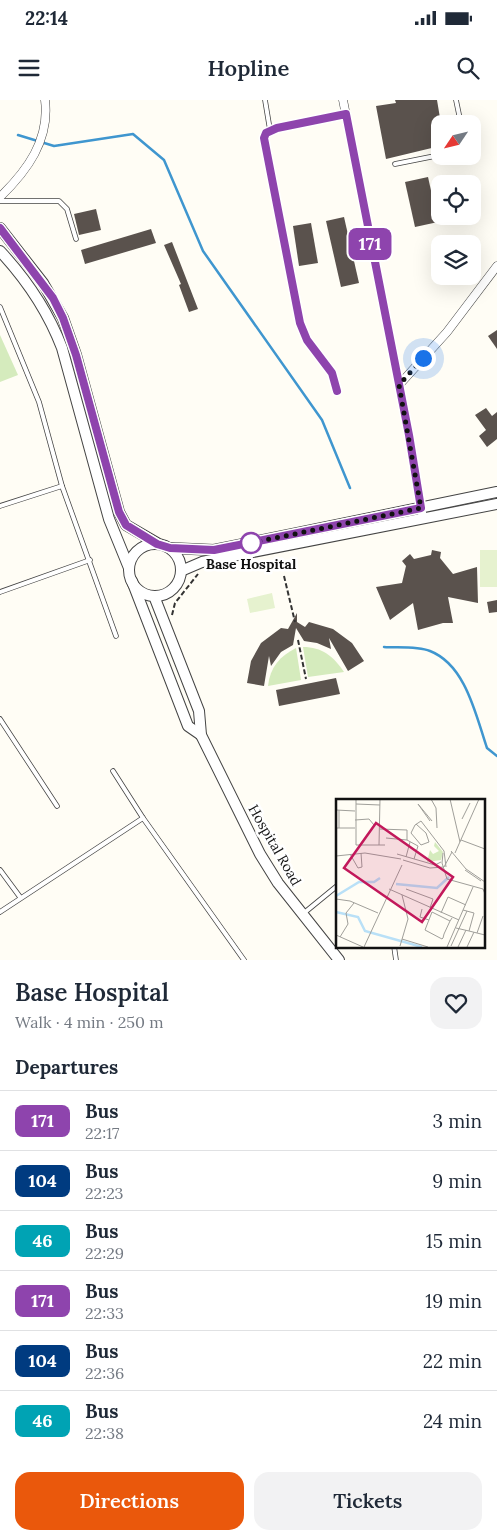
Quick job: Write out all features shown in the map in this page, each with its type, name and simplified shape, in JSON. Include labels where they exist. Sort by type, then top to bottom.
[{"type":"street","points":[[0,198],[33,159],[41,138],[45,100]]},
{"type":"street","points":[[343,100],[399,385],[423,519]]},
{"type":"street","points":[[0,228],[48,290],[63,318],[76,355],[119,512],[126,525],[157,544],[170,548],[214,550],[497,492]]},
{"type":"street","points":[[0,251],[34,292],[52,321],[62,348],[109,519],[129,568],[132,581],[140,591],[154,596],[161,595],[174,588],[182,570],[178,558],[170,548]]},
{"type":"street","points":[[399,385],[447,332],[497,266]]},
{"type":"street","points":[[182,570],[202,562],[497,504]]},
{"type":"street","points":[[129,568],[138,550],[157,544]]},
{"type":"street","name":"Hospital Road","points":[[132,581],[188,726],[201,735]]},
{"type":"street","name":"Hospital Road","points":[[154,596],[199,711],[201,735],[260,854],[278,883],[339,960]]},
{"type":"lane","points":[[265,100],[270,130]]},
{"type":"lane","points":[[456,100],[459,115]]},
{"type":"lane","points":[[337,391],[332,373],[307,340],[300,323],[264,138],[270,130],[346,114]]},
{"type":"lane","points":[[395,164],[431,158]]},
{"type":"lane","points":[[0,201],[59,201],[67,209],[76,239]]},
{"type":"lane","points":[[0,307],[39,402],[62,486],[116,636]]},
{"type":"lane","points":[[0,506],[62,486]]},
{"type":"lane","points":[[0,592],[90,560]]},
{"type":"lane","points":[[0,719],[57,806]]},
{"type":"lane","points":[[113,771],[244,960]]},
{"type":"lane","points":[[0,912],[20,897],[144,818]]},
{"type":"lane","points":[[0,870],[20,897]]},
{"type":"lane","points":[[302,915],[336,887]]},
{"type":"path","points":[[284,576],[295,622]]},
{"type":"path","points":[[298,640],[306,679]]},
{"type":"green space","points":[[0,335],[18,375],[0,382]]},
{"type":"green space","points":[[480,550],[497,550],[497,587],[480,587]]},
{"type":"green space","points":[[272,593],[275,608],[250,613],[247,599]]},
{"type":"green space","points":[[303,647],[310,647],[326,654],[336,661],[344,672],[308,677]]},
{"type":"green space","points":[[296,648],[301,680],[268,686],[271,673],[277,663]]},
{"type":"building","points":[[395,100],[437,100],[440,115],[431,115],[431,148],[386,159],[376,106],[396,103]]},
{"type":"building","points":[[428,177],[431,190],[431,224],[415,227],[405,182]]},
{"type":"building","points":[[96,209],[101,230],[79,235],[74,214]]},
{"type":"building","points":[[344,217],[359,283],[341,287],[326,221]]},
{"type":"building","points":[[311,223],[318,263],[299,266],[293,226]]},
{"type":"building","points":[[151,229],[156,243],[85,264],[81,250]]},
{"type":"building","points":[[172,242],[198,309],[189,312],[179,285],[181,284],[164,245]]},
{"type":"building","points":[[497,330],[497,349],[488,336]]},
{"type":"building","points":[[486,408],[492,416],[497,412],[497,439],[487,447],[479,436],[486,430],[475,415]]},
{"type":"building","points":[[432,550],[441,552],[440,558],[453,574],[477,567],[478,603],[448,597],[453,623],[443,623],[418,630],[413,603],[390,620],[376,587],[402,583],[406,566],[402,561],[410,554],[414,559],[431,555]]},
{"type":"building","points":[[497,600],[497,612],[489,613],[487,602]]},
{"type":"building","points":[[297,613],[297,622],[305,627],[309,622],[333,629],[352,643],[364,661],[348,671],[329,638],[331,649],[317,643],[304,641],[296,628],[293,645],[281,652],[271,666],[269,656],[264,686],[247,683],[251,661],[261,643],[281,628],[288,629]]},
{"type":"building","points":[[336,678],[340,694],[279,706],[276,690]]},
{"type":"waterway","points":[[18,135],[54,146],[133,134],[164,160],[203,251],[322,420],[350,488]]},
{"type":"waterway","points":[[384,647],[425,649],[442,658],[453,668],[461,679],[474,707],[487,748],[497,756]]},
{"type":"bus line","name":"171","points":[[0,228],[53,298],[63,318],[76,355],[119,512],[126,525],[138,534],[157,544],[170,548],[214,550],[421,508],[409,435],[361,201],[346,114],[270,130],[264,138],[302,330],[307,340],[332,373],[337,391]]},
{"type":"place","name":"Base Hospital","points":[[251,543]]},
{"type":"route","points":[[251,543],[421,508],[399,385],[423,358]]}]
